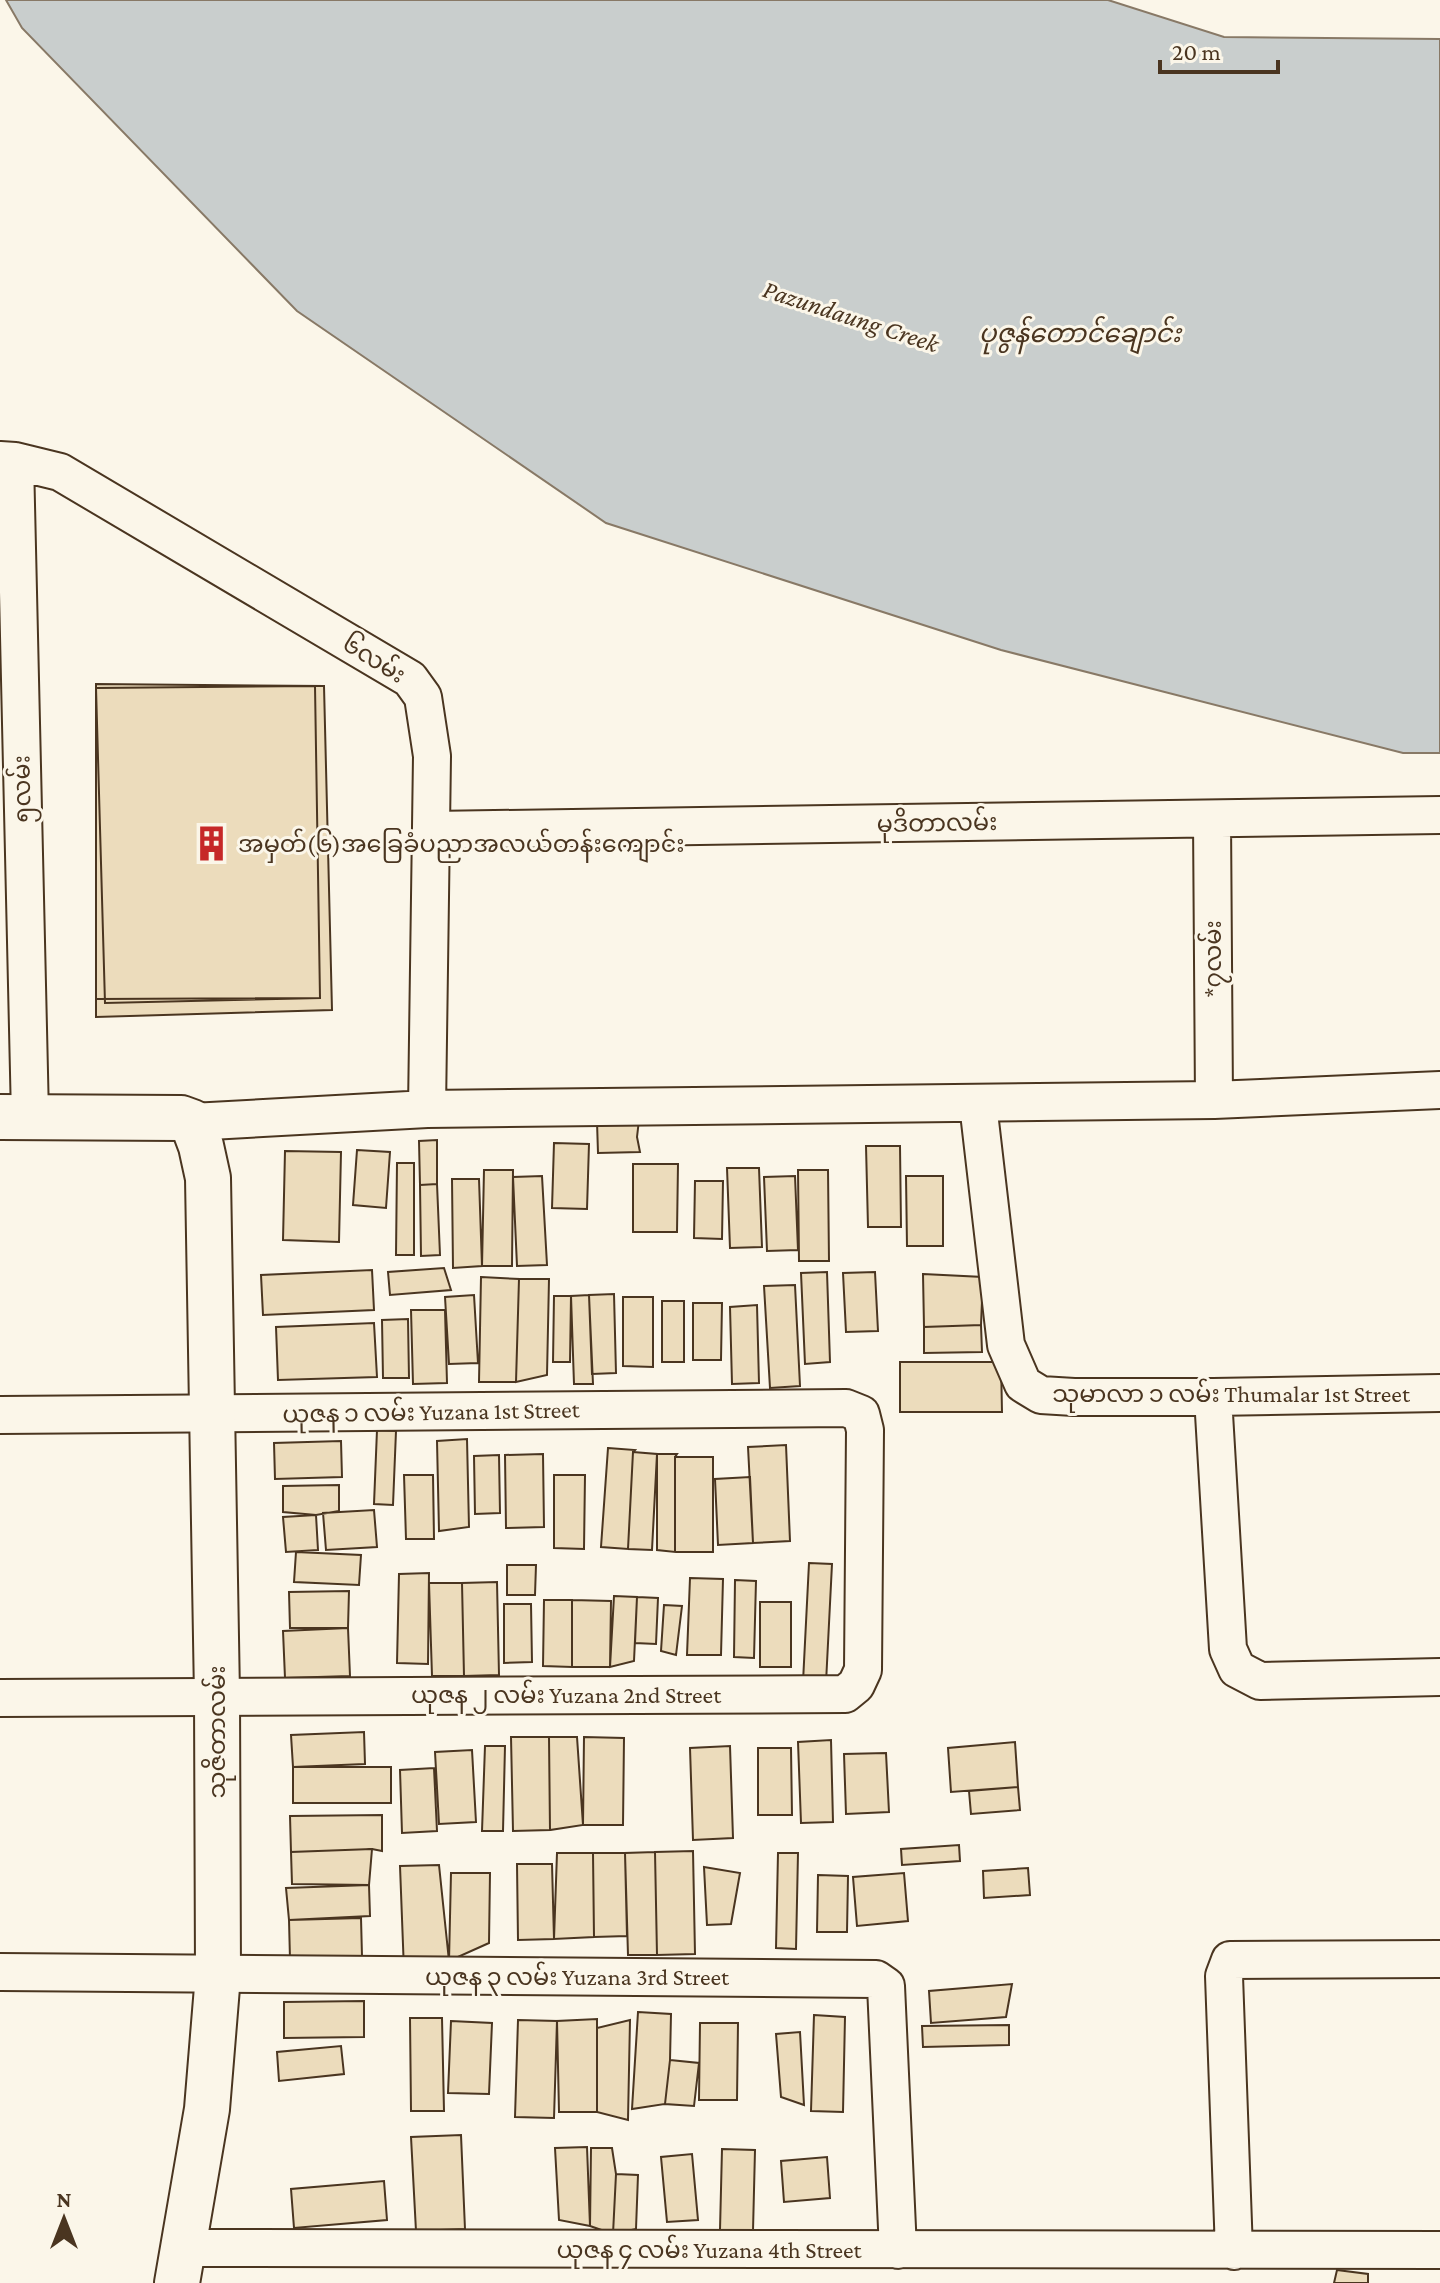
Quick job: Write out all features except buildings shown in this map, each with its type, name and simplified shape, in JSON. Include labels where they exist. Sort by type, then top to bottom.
[{"type":"main road","points":[[15,1116],[170,1118],[192,1122]]},
{"type":"main road","name":"သုဇိတာလမ်း","points":[[181,2266],[207,2109],[218,1975],[217,1695],[208,1178],[192,1122]]},
{"type":"street","name":"၆လမ်း","points":[[7,460],[60,472],[410,679],[423,697],[432,756],[433,830],[427,1109]]},
{"type":"street","name":"၅လမ်း","points":[[7,460],[15,1116]]},
{"type":"street","name":"မုဒိတာလမ်း","points":[[433,830],[1440,815]]},
{"type":"street","name":"*၇လမ်း","points":[[1212,819],[1214,1100]]},
{"type":"street","points":[[192,1122],[427,1109],[1214,1100],[1440,1090]]},
{"type":"street","name":"သုမာလာ ၁ လမ်း Thumalar 1st Street","points":[[978,1104],[1006,1345],[1023,1384],[1041,1395],[1074,1397],[1440,1393]]},
{"type":"street","points":[[1213,1397],[1228,1649],[1237,1669],[1260,1681],[1440,1677]]},
{"type":"street","name":"ယုဇန ၁ လမ်း Yuzana 1st Street","points":[[0,1415],[830,1408],[846,1408],[861,1414]]},
{"type":"street","name":"ယုဇန ၂ လမ်း Yuzana 2nd Street","points":[[0,1698],[845,1694],[856,1685],[863,1670],[865,1430],[861,1414]]},
{"type":"street","points":[[1234,2251],[1224,1976],[1230,1960],[1440,1959]]},
{"type":"street","name":"ယုဇန ၃ လမ်း Yuzana 3rd Street","points":[[0,1972],[876,1979],[886,1986],[898,2250]]},
{"type":"street","name":"ယုဇန ၄ လမ်း Yuzana 4th Street","points":[[181,2266],[898,2250],[1440,2250]]},
{"type":"water","name":"ပုဇွန်တောင်ချောင်း","points":[[6,0],[1108,0],[1224,37],[1440,39],[1440,753],[1403,753],[1001,650],[606,523],[297,311],[22,28]]},
{"type":"place","name":"အမှတ်(၆)အခြေခံပညာအလယ်တန်းကျောင်း","points":[[212,844]]},
{"type":"water label","name":"Pazundaung Creek","points":[[851,316]]}]
